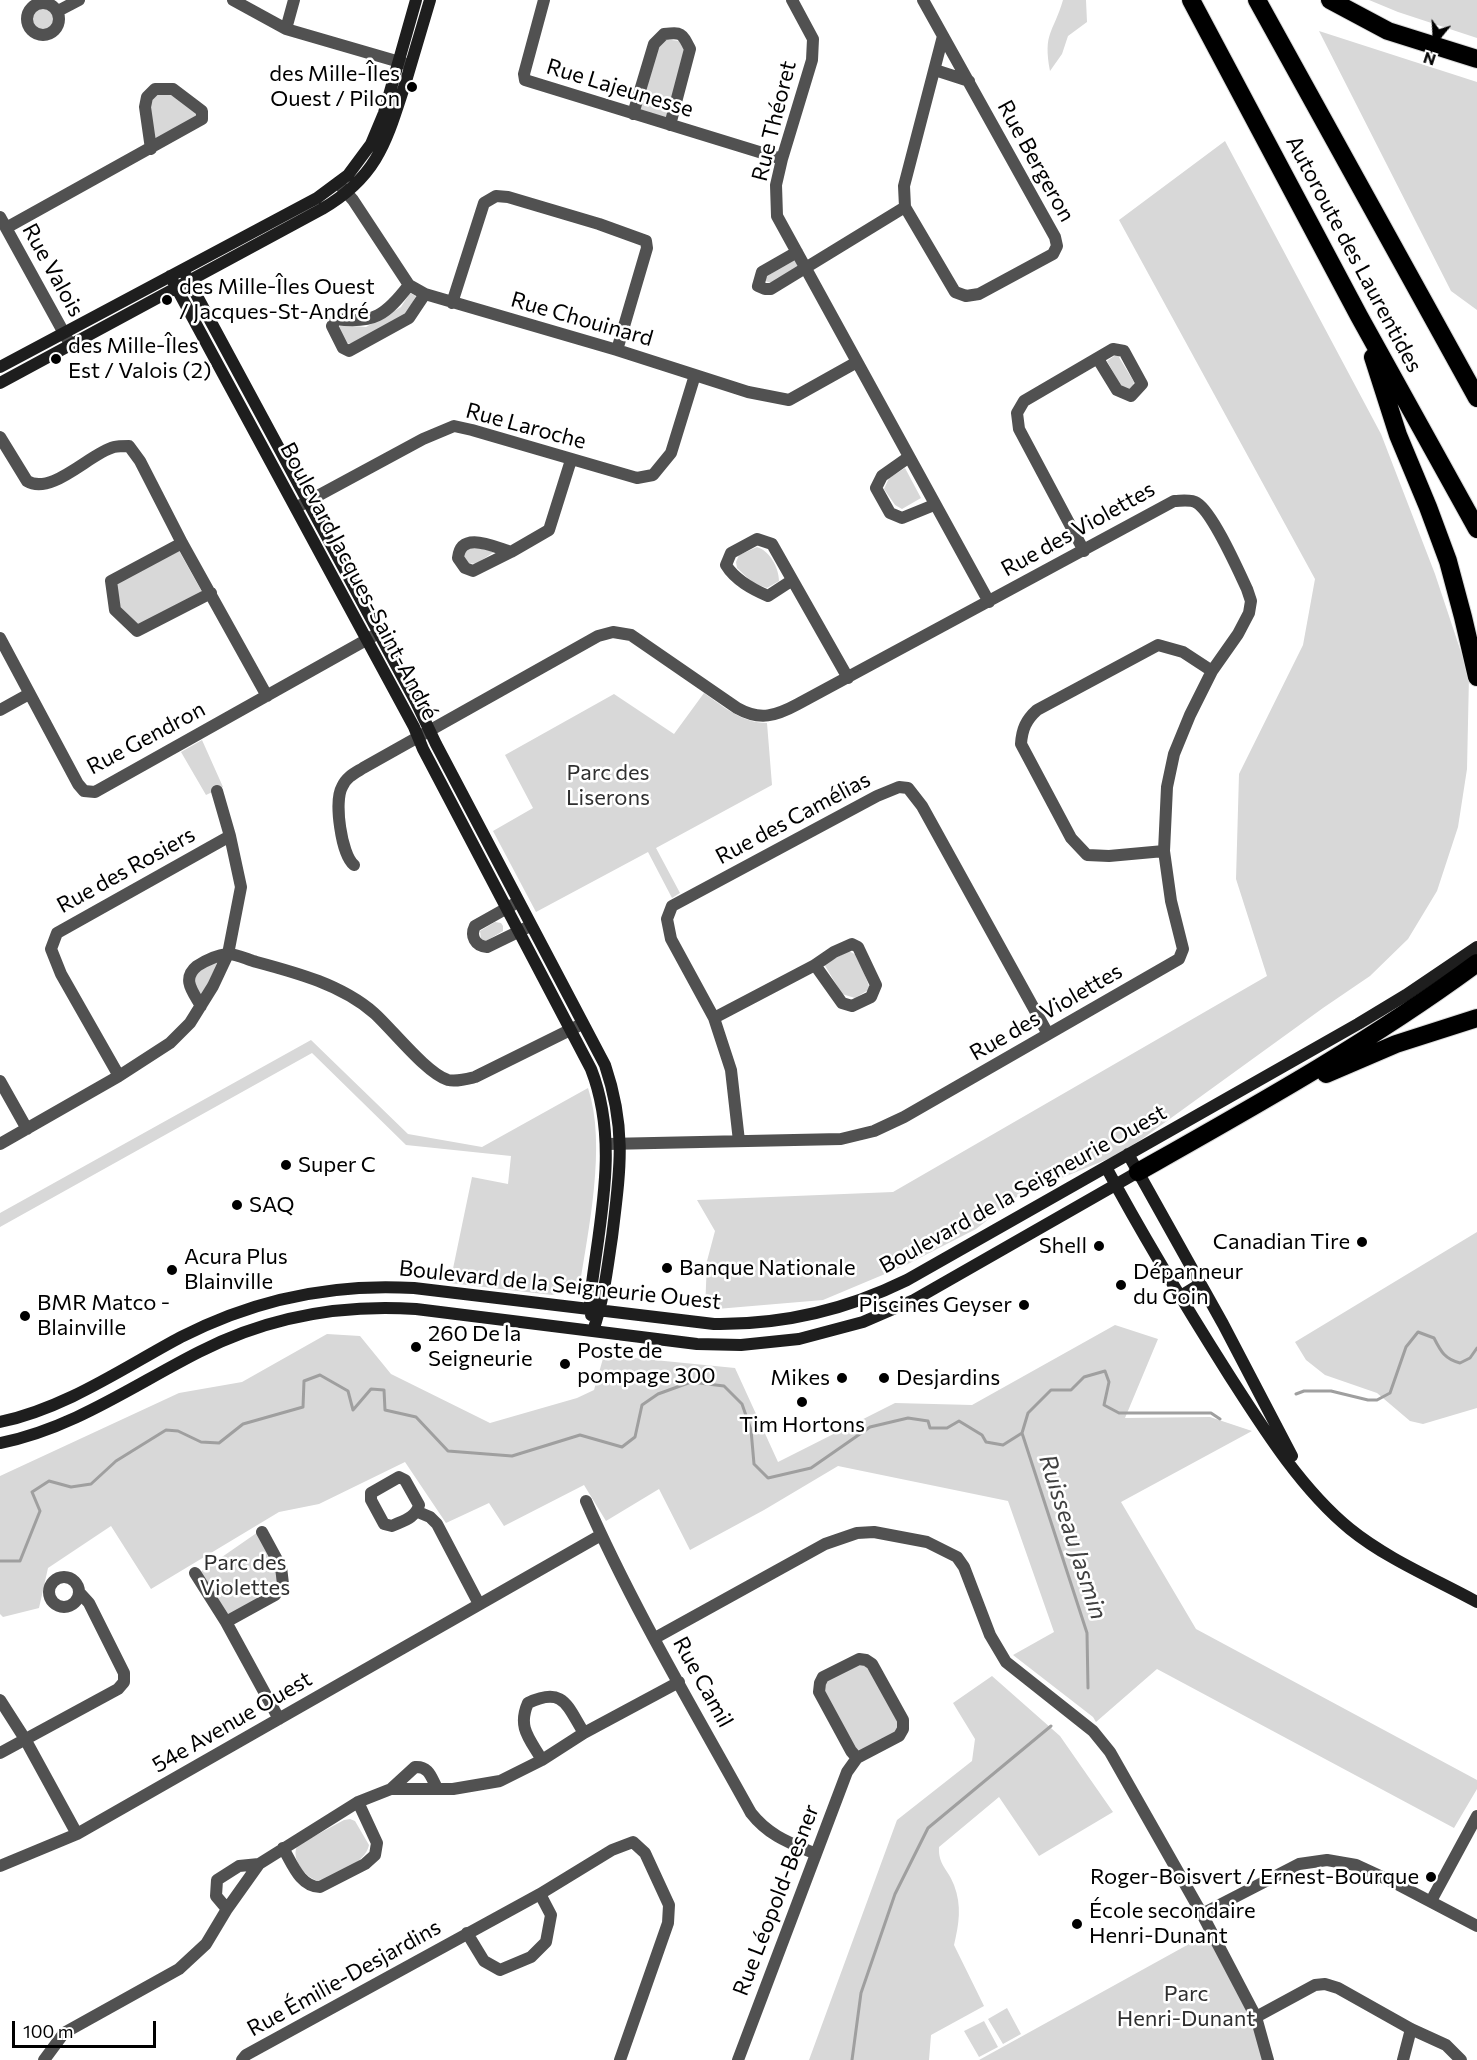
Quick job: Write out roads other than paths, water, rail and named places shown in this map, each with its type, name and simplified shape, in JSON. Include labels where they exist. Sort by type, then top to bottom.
[{"type":"highway","name":"Autoroute des Laurentides","points":[[1191,0],[1359,315],[1477,529]]},
{"type":"highway","name":"Autoroute des Laurentides","points":[[1257,0],[1477,398]]},
{"type":"highway","points":[[1330,0],[1388,31],[1477,60]]},
{"type":"highway","points":[[1359,315],[1398,435],[1448,561],[1477,677]]},
{"type":"highway","points":[[1138,1172],[1272,1096],[1390,1023],[1477,963]]},
{"type":"highway","points":[[1272,1096],[1380,1050],[1477,1018]]},
{"type":"street","points":[[58,12],[79,0]]},
{"type":"street","points":[[233,0],[286,29],[404,63]]},
{"type":"street","points":[[286,29],[294,0]]},
{"type":"street","points":[[0,367],[64,332],[186,275],[317,198],[343,188],[366,172],[386,141],[416,0]]},
{"type":"street","points":[[404,63],[430,0]]},
{"type":"street","name":"Rue Lajeunesse","points":[[544,0],[524,74],[525,80],[782,159]]},
{"type":"street","name":"Rue Théoret","points":[[792,0],[813,39],[812,60],[776,185],[777,216],[989,602]]},
{"type":"street","name":"Rue Bergeron","points":[[905,207],[955,292],[966,296],[978,294],[1053,254],[1057,246],[1055,237],[923,0]]},
{"type":"street","points":[[633,114],[654,44],[664,34],[678,32],[684,36],[690,49],[670,125]]},
{"type":"street","points":[[797,252],[762,272],[758,286],[771,289],[905,207],[904,186],[944,36]]},
{"type":"street","points":[[935,70],[969,81]]},
{"type":"street","points":[[3,223],[151,149],[202,119],[202,111],[173,89],[154,89],[147,97],[145,108],[151,149]]},
{"type":"street","name":"Rue Chouinard","points":[[343,188],[409,285],[425,294],[617,350],[748,392],[789,400],[857,362]]},
{"type":"street","points":[[452,303],[484,203],[496,196],[508,197],[599,224],[646,242],[647,248],[617,350]]},
{"type":"street","name":"Rue Valois","points":[[3,223],[70,344]]},
{"type":"street","name":"Boulevard Jacques-Saint-André","points":[[173,281],[367,639],[587,1058],[605,1116],[607,1144],[590,1299],[595,1310],[603,1300],[619,1182],[621,1144],[618,1114],[605,1065],[379,633],[186,275]]},
{"type":"street","points":[[0,383],[70,344],[173,281]]},
{"type":"street","points":[[409,285],[393,306],[371,319],[356,322],[336,319],[332,326],[343,348],[349,351],[409,318],[425,294]]},
{"type":"street","points":[[1084,551],[1019,429],[1017,413],[1024,401],[1098,359]]},
{"type":"street","name":"Rue Laroche","points":[[296,508],[423,439],[454,426],[637,478],[653,475],[671,453],[695,375]]},
{"type":"street","points":[[0,437],[27,481],[33,485],[47,484],[113,447],[129,446],[140,461],[182,543],[267,696]]},
{"type":"street","points":[[909,457],[882,476],[876,488],[891,513],[902,518],[934,505]]},
{"type":"street","points":[[511,552],[549,530],[572,460]]},
{"type":"street","name":"Rue des Violettes","points":[[354,865],[346,853],[338,801],[343,784],[351,775],[593,638],[613,632],[627,633],[737,708],[752,715],[770,716],[848,678],[1174,501],[1186,500],[1197,503],[1208,514],[1247,589],[1251,602],[1249,613],[1238,634],[1212,671],[1190,715],[1174,754],[1167,787],[1164,851],[1171,901],[1183,949],[1179,959],[904,1117],[874,1131],[841,1139],[607,1144]]},
{"type":"street","points":[[791,581],[768,596],[752,589],[726,565],[731,553],[757,539],[772,544],[848,678]]},
{"type":"street","points":[[182,543],[111,581],[115,610],[137,631],[211,593]]},
{"type":"street","name":"Rue Gendron","points":[[0,638],[78,784],[84,791],[95,792],[379,633]]},
{"type":"street","points":[[1164,851],[1109,856],[1087,855],[1071,838],[1021,744],[1022,729],[1038,710],[1158,645],[1183,652],[1212,671]]},
{"type":"street","points":[[0,710],[29,694]]},
{"type":"street","name":"Rue des Camélias","points":[[739,1142],[731,1070],[714,1018],[671,939],[667,920],[672,906],[876,796],[899,787],[908,788],[922,806],[1048,1034]]},
{"type":"street","points":[[0,1144],[119,1076],[170,1043],[190,1023],[213,986],[228,954],[241,887],[230,836],[216,792]]},
{"type":"street","name":"Rue des Rosiers","points":[[119,1076],[61,974],[51,950],[57,933],[230,836]]},
{"type":"street","points":[[519,902],[475,926],[472,932],[474,939],[478,945],[487,947],[531,925]]},
{"type":"street","points":[[714,1018],[852,944],[858,947],[876,985],[872,997],[852,1006],[842,1003],[815,965]]},
{"type":"street","name":"Boulevard de la Seigneurie Ouest","points":[[0,1422],[51,1406],[204,1326],[263,1303],[331,1289],[398,1287],[705,1324],[746,1324],[788,1320],[818,1314],[872,1297],[936,1264],[1377,1013],[1477,947]]},
{"type":"street","points":[[201,1005],[189,986],[189,977],[195,968],[205,962],[228,954],[328,984],[352,997],[373,1012],[431,1070],[447,1080],[460,1081],[475,1077],[583,1023]]},
{"type":"street","points":[[0,1082],[27,1129]]},
{"type":"street","points":[[1128,1154],[1274,1418],[1305,1482]]},
{"type":"street","points":[[1106,1167],[1179,1297],[1262,1426],[1305,1482],[1333,1514],[1365,1540],[1477,1602]]},
{"type":"street","name":"Boulevard de la Seigneurie Ouest","points":[[0,1443],[56,1427],[209,1347],[269,1324],[338,1310],[380,1307],[416,1309],[697,1344],[748,1345],[811,1337],[879,1316],[914,1300],[1138,1172]]},
{"type":"street","points":[[1179,1297],[1200,1284]]},
{"type":"street","points":[[872,1297],[879,1316]]},
{"type":"street","points":[[263,1303],[269,1324]]},
{"type":"street","points":[[593,1331],[595,1310]]},
{"type":"street","points":[[137,1361],[147,1380]]},
{"type":"street","name":"Rue Camil","points":[[586,1501],[601,1535],[655,1638],[751,1813],[771,1834],[816,1854]]},
{"type":"street","points":[[418,1512],[430,1517],[437,1524],[479,1604]]},
{"type":"street","points":[[226,1622],[275,1595],[283,1584],[281,1567],[262,1532]]},
{"type":"street","points":[[655,1638],[825,1544],[857,1533],[874,1532],[927,1542],[957,1557],[964,1567],[990,1635],[1006,1662],[1088,1726],[1102,1741],[1202,1914],[1256,2017],[1268,2060]]},
{"type":"street","name":"54e Avenue Ouest","points":[[0,1866],[76,1834],[601,1535]]},
{"type":"street","points":[[195,1573],[226,1622],[279,1719]]},
{"type":"street","points":[[0,1753],[118,1689],[124,1682],[124,1674],[89,1603],[79,1592]]},
{"type":"street","points":[[859,1659],[872,1664],[903,1720],[903,1729],[899,1736],[857,1758],[819,1692],[823,1677],[859,1659]]},
{"type":"street","points":[[44,2060],[64,2032],[179,1969],[206,1944],[227,1909],[259,1864],[358,1802],[391,1789],[453,1789],[500,1780],[542,1760],[584,1733],[679,1682]]},
{"type":"street","points":[[542,1760],[522,1725],[528,1704],[540,1697],[554,1696],[563,1701],[584,1733]]},
{"type":"street","points":[[0,1700],[25,1739],[76,1834]]},
{"type":"street","name":"Rue Léopold-Besner","points":[[738,2060],[847,1772],[857,1758]]},
{"type":"street","points":[[391,1789],[415,1767],[428,1770],[436,1788]]},
{"type":"street","points":[[283,1848],[305,1883],[312,1887],[320,1887],[365,1864],[375,1855],[377,1843],[358,1802]]},
{"type":"street","points":[[1431,1901],[1477,1816]]},
{"type":"street","name":"Rue Émilie-Desjardins","points":[[242,2060],[246,2055],[540,1894],[612,1850],[633,1842],[645,1853],[669,1905],[668,1923],[620,2060]]},
{"type":"street","points":[[1202,1914],[1299,1864],[1327,1860],[1356,1865],[1477,1926]]},
{"type":"street","points":[[227,1909],[216,1896],[217,1880],[238,1866],[259,1864]]},
{"type":"street","name":"Rue Émilie-Desjardins","points":[[467,1933],[484,1961],[501,1970],[531,1957],[546,1942],[551,1915],[540,1894]]},
{"type":"street","points":[[1256,2017],[1315,1985],[1325,1984],[1338,1988],[1411,2030],[1446,2046],[1461,2060]]},
{"type":"street","points":[[1403,2060],[1411,2030]]},
{"type":"waterway","points":[[1296,1394],[1304,1391],[1331,1391],[1377,1400],[1390,1393],[1406,1347],[1418,1332],[1434,1338],[1444,1354],[1460,1363],[1470,1358],[1477,1348]]},
{"type":"waterway","points":[[0,1561],[20,1561],[40,1511],[32,1492],[49,1481],[71,1487],[91,1484],[116,1461],[166,1430],[178,1431],[201,1442],[219,1443],[243,1424],[303,1407],[304,1381],[320,1375],[348,1391],[353,1410],[371,1389],[384,1390],[385,1410],[416,1417],[448,1451],[512,1456],[580,1435],[622,1447],[635,1437],[642,1405],[658,1394],[691,1382],[724,1386],[742,1404],[751,1430],[754,1464],[768,1478],[811,1468],[870,1427],[908,1418],[928,1421],[930,1428],[947,1428],[959,1421],[982,1435],[986,1442],[1003,1445],[1022,1433],[1028,1413],[1051,1390],[1071,1390],[1084,1377],[1105,1371],[1109,1382],[1104,1405],[1119,1413],[1211,1413],[1220,1419]]},
{"type":"waterway","name":"Ruisseau Jasmin","points":[[1022,1433],[1087,1633],[1088,1688]]},
{"type":"waterway","name":"Ruisseau Jasmin","points":[[852,2060],[861,1993],[895,1894],[928,1828],[1051,1726]]},
{"type":"place","name":"des Mille-Îles Ouest / Pilon","points":[[412,87]]},
{"type":"place","name":"des Mille-Îles Ouest / Jacques-St-André","points":[[167,300]]},
{"type":"place","name":"des Mille-Îles Est / Valois (2)","points":[[56,359]]},
{"type":"place","name":"Super C","points":[[286,1165]]},
{"type":"place","name":"SAQ","points":[[237,1205]]},
{"type":"place","name":"Canadian Tire","points":[[1362,1242]]},
{"type":"place","name":"Shell","points":[[1099,1246]]},
{"type":"place","name":"Banque Nationale","points":[[667,1268]]},
{"type":"place","name":"Acura Plus Blainville","points":[[172,1270]]},
{"type":"place","name":"Dépanneur du Coin","points":[[1121,1285]]},
{"type":"place","name":"Piscines Geyser","points":[[1024,1305]]},
{"type":"place","name":"BMR Matco - Blainville","points":[[25,1316]]},
{"type":"place","name":"260 De la Seigneurie","points":[[416,1347]]},
{"type":"place","name":"Poste de pompage 300","points":[[565,1364]]},
{"type":"place","name":"Mikes","points":[[842,1378]]},
{"type":"place","name":"Desjardins","points":[[884,1378]]},
{"type":"place","name":"Tim Hortons","points":[[802,1402]]},
{"type":"place","name":"Roger-Boisvert / Ernest-Bourque","points":[[1431,1877]]},
{"type":"place","name":"École secondaire Henri-Dunant","points":[[1077,1924]]},
{"type":"park label","name":"Parc des Liserons","points":[[608,786]]},
{"type":"park label","name":"Parc des Violettes","points":[[245,1576]]},
{"type":"park label","name":"Parc Henri-Dunant","points":[[1186,2006]]}]
